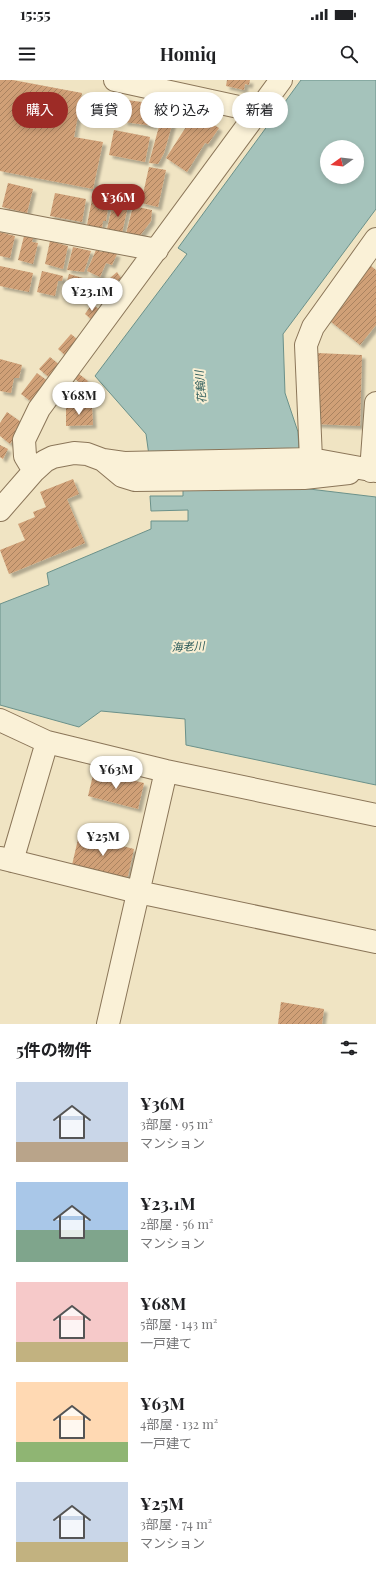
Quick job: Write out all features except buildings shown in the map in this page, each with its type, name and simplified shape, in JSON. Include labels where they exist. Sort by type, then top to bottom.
[{"type":"street","points":[[115,80],[232,106]]},
{"type":"street","points":[[272,92],[281,80]]},
{"type":"street","points":[[34,472],[25,456],[24,440],[38,409],[157,250],[245,128]]},
{"type":"street","points":[[0,220],[157,250]]},
{"type":"street","points":[[306,466],[306,344],[313,327],[376,239]]},
{"type":"street","points":[[0,510],[45,461],[53,457],[74,454],[87,454],[103,460],[122,476],[135,480],[147,472],[306,466],[374,471],[376,403]]},
{"type":"street","points":[[0,720],[47,742],[166,771],[376,815]]},
{"type":"street","points":[[47,742],[6,859],[138,892],[375,936]]},
{"type":"street","points":[[108,1024],[166,771]]},
{"type":"water","points":[[301,80],[376,80],[376,209],[283,334],[285,393],[298,432],[301,488],[376,497],[376,785],[186,745],[185,719],[101,711],[79,727],[0,705],[0,604],[49,585],[47,573],[151,529],[151,521],[188,521],[188,510],[151,511],[150,496],[183,496],[183,486],[151,470],[146,434],[95,376],[187,254],[178,248],[266,128],[288,128],[288,98]]},
{"type":"water label","name":"花輪川","points":[[200,387]]},
{"type":"water label","name":"海老川","points":[[188,646]]}]
